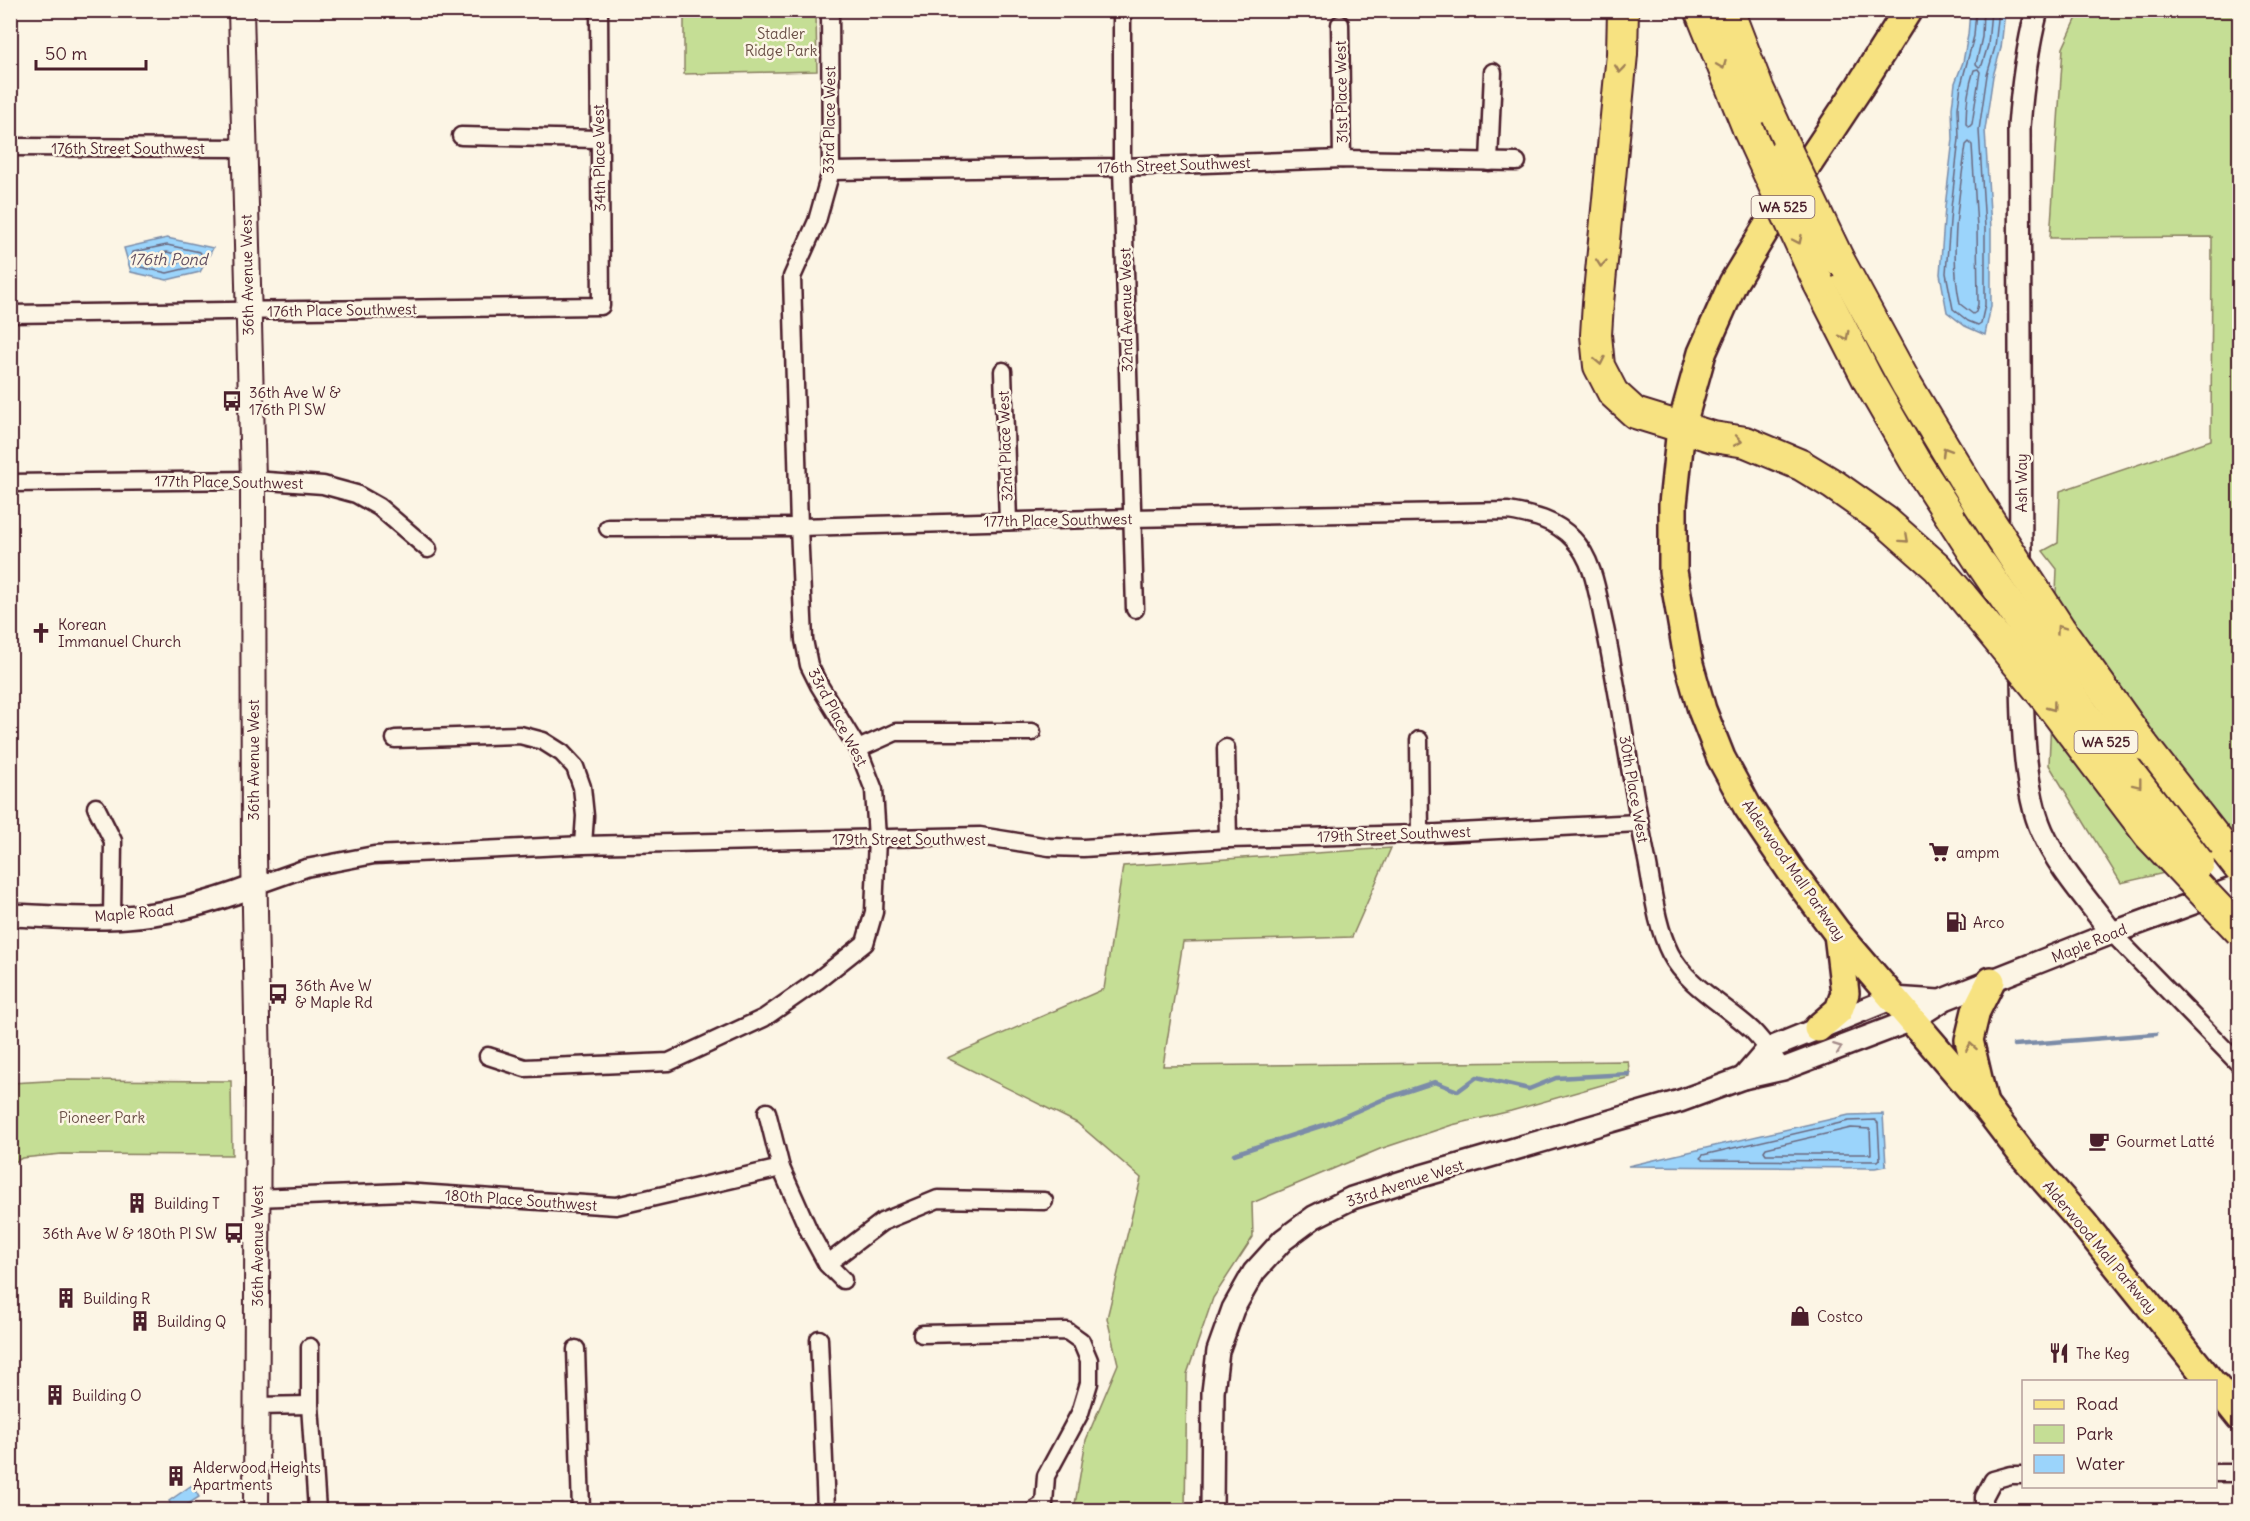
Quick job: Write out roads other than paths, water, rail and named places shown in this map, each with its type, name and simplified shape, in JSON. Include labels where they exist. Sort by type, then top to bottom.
[{"type":"highway","points":[[1623,10],[1622,54],[1596,335],[1599,366],[1613,393],[1635,413],[1713,437],[1746,442],[1801,465],[1886,521],[1937,567],[2044,696],[2149,835],[2240,931]]},
{"type":"highway","name":"WA 525","points":[[1700,10],[1748,129],[1819,284],[1868,380],[1916,463],[1982,565],[2085,715],[2209,876],[2240,912]]},
{"type":"highway","points":[[1728,10],[1765,84]]},
{"type":"highway","points":[[1748,10],[1765,84]]},
{"type":"highway","name":"WA 525","points":[[1765,84],[1786,148],[1839,260],[1906,385],[1977,501],[2060,629],[2143,745],[2240,869]]},
{"type":"highway","points":[[2143,745],[2240,847]]},
{"type":"main road","name":"36th Avenue West","points":[[241,10],[253,480],[258,1073],[256,1510]]},
{"type":"main road","name":"Alderwood Mall Parkway","points":[[1908,10],[1773,217],[1733,283],[1702,353],[1682,428],[1673,504],[1673,571],[1689,664],[1702,710],[1721,758],[1747,806],[1791,871],[1838,934],[1984,1104],[2023,1155],[2083,1223],[2209,1380]]},
{"type":"main road","points":[[1818,1028],[1839,1010],[1845,993],[1838,934]]},
{"type":"main road","points":[[1984,1104],[1969,1040],[1976,1011],[1991,981]]},
{"type":"main road","points":[[2217,1388],[2240,1417]]},
{"type":"street","name":"34th Place West","points":[[599,10],[598,139],[601,306]]},
{"type":"street","name":"33rd Place West","points":[[488,1056],[525,1068],[669,1062],[764,1018],[817,981],[865,943],[874,912],[877,838],[874,790],[858,749],[809,665],[804,640],[799,527],[792,278],[817,221],[831,171],[830,10]]},
{"type":"street","name":"32nd Avenue West","points":[[1122,10],[1122,167],[1135,609]]},
{"type":"street","name":"Ash Way","points":[[2037,10],[2022,81],[2019,127],[2022,701],[2033,806],[2042,831],[2062,866],[2112,933]]},
{"type":"street","name":"31st Place West","points":[[1340,24],[1342,159]]},
{"type":"street","points":[[1490,162],[1493,72]]},
{"type":"street","points":[[461,136],[598,139]]},
{"type":"street","name":"176th Street Southwest","points":[[10,147],[245,148]]},
{"type":"street","name":"176th Street Southwest","points":[[831,171],[1122,167],[1342,159],[1517,162]]},
{"type":"street","name":"176th Place Southwest","points":[[10,314],[601,306]]},
{"type":"street","name":"32nd Place West","points":[[1003,370],[1008,521]]},
{"type":"street","name":"177th Place Southwest","points":[[10,483],[253,480],[322,484],[356,494],[379,507],[428,549]]},
{"type":"street","name":"177th Place Southwest","points":[[608,528],[799,527],[1508,511]]},
{"type":"street","name":"30th Place West","points":[[1508,511],[1533,515],[1557,526],[1574,540],[1587,561],[1595,584],[1609,647],[1639,823],[1660,925],[1670,954],[1690,981],[1753,1031],[1783,1069]]},
{"type":"street","points":[[858,749],[896,732],[1032,732]]},
{"type":"street","points":[[394,739],[520,735],[543,741],[562,753],[575,767],[583,796],[585,816],[583,845]]},
{"type":"street","points":[[1419,740],[1420,834]]},
{"type":"street","points":[[1226,748],[1228,839]]},
{"type":"street","points":[[96,807],[113,841],[112,918]]},
{"type":"street","name":"179th Street Southwest","points":[[255,886],[306,868],[374,855],[583,845],[980,836],[1050,847],[1083,848],[1228,839],[1420,834],[1639,823]]},
{"type":"street","name":"Maple Road","points":[[10,915],[112,918],[176,911],[220,900],[255,886]]},
{"type":"street","name":"Maple Road","points":[[1912,1020],[1939,1001],[2240,886]]},
{"type":"street","points":[[2112,933],[2240,1065]]},
{"type":"street","name":"Maple Road","points":[[1893,998],[1939,1001]]},
{"type":"street","name":"33rd Avenue West","points":[[1743,1078],[1768,1049],[1893,998]]},
{"type":"street","name":"33rd Avenue West","points":[[1212,1510],[1213,1392],[1218,1351],[1233,1309],[1254,1272],[1283,1240],[1314,1217],[1352,1198],[1418,1177],[1680,1101],[1743,1078],[1783,1069],[1912,1020]]},
{"type":"street","points":[[767,1112],[780,1168],[827,1264],[843,1280]]},
{"type":"street","name":"180th Place Southwest","points":[[257,1198],[403,1192],[616,1206],[780,1168]]},
{"type":"street","points":[[827,1264],[882,1222],[938,1199],[1044,1201]]},
{"type":"street","points":[[922,1334],[1067,1331],[1081,1341],[1089,1360],[1089,1383],[1080,1413],[1046,1476],[1044,1504],[1035,1510]]},
{"type":"street","points":[[819,1340],[826,1510]]},
{"type":"street","points":[[310,1347],[310,1405],[317,1510]]},
{"type":"street","points":[[576,1349],[581,1510]]},
{"type":"street","points":[[257,1406],[310,1405]]},
{"type":"street","points":[[2217,1473],[2234,1473],[2240,1470]]},
{"type":"street","points":[[1984,1510],[1984,1497],[1993,1480],[2017,1475]]},
{"type":"water","points":[[1970,11],[2005,11],[2001,48],[1993,76],[1985,130],[1991,228],[1991,306],[1985,335],[1965,326],[1947,312],[1940,274],[1953,139],[1952,108],[1955,83],[1963,62]]},
{"type":"water","name":"176th Pond","points":[[167,238],[213,248],[200,272],[167,280],[131,272],[124,248]]},
{"type":"water","points":[[1883,1114],[1886,1166],[1875,1168],[1628,1166],[1849,1115]]},
{"type":"water","points":[[192,1485],[199,1497],[179,1510],[174,1510],[169,1501]]},
{"type":"waterway","points":[[2014,1045],[2156,1034]]},
{"type":"waterway","points":[[1234,1154],[1327,1124],[1384,1099],[1435,1082],[1458,1091],[1477,1077],[1529,1089],[1556,1078],[1629,1074]]},
{"type":"place","name":"36th Ave W & 176th Pl SW","points":[[232,401]]},
{"type":"place","name":"Korean Immanuel Church","points":[[41,633]]},
{"type":"place","name":"ampm","points":[[1939,852]]},
{"type":"place","name":"Arco","points":[[1956,922]]},
{"type":"place","name":"36th Ave W & Maple Rd","points":[[278,994]]},
{"type":"place","name":"Gourmet Latté","points":[[2099,1141]]},
{"type":"place","name":"Building T","points":[[137,1203]]},
{"type":"place","name":"36th Ave W & 180th Pl SW","points":[[234,1233]]},
{"type":"place","name":"Building R","points":[[66,1298]]},
{"type":"place","name":"Costco","points":[[1800,1316]]},
{"type":"place","name":"Building Q","points":[[140,1321]]},
{"type":"place","name":"The Keg","points":[[2059,1353]]},
{"type":"place","name":"Building O","points":[[55,1395]]},
{"type":"place","name":"Alderwood Heights Apartments","points":[[176,1476]]},
{"type":"park label","name":"Stadler Ridge Park","points":[[781,42]]},
{"type":"park label","name":"Pioneer Park","points":[[102,1117]]}]
